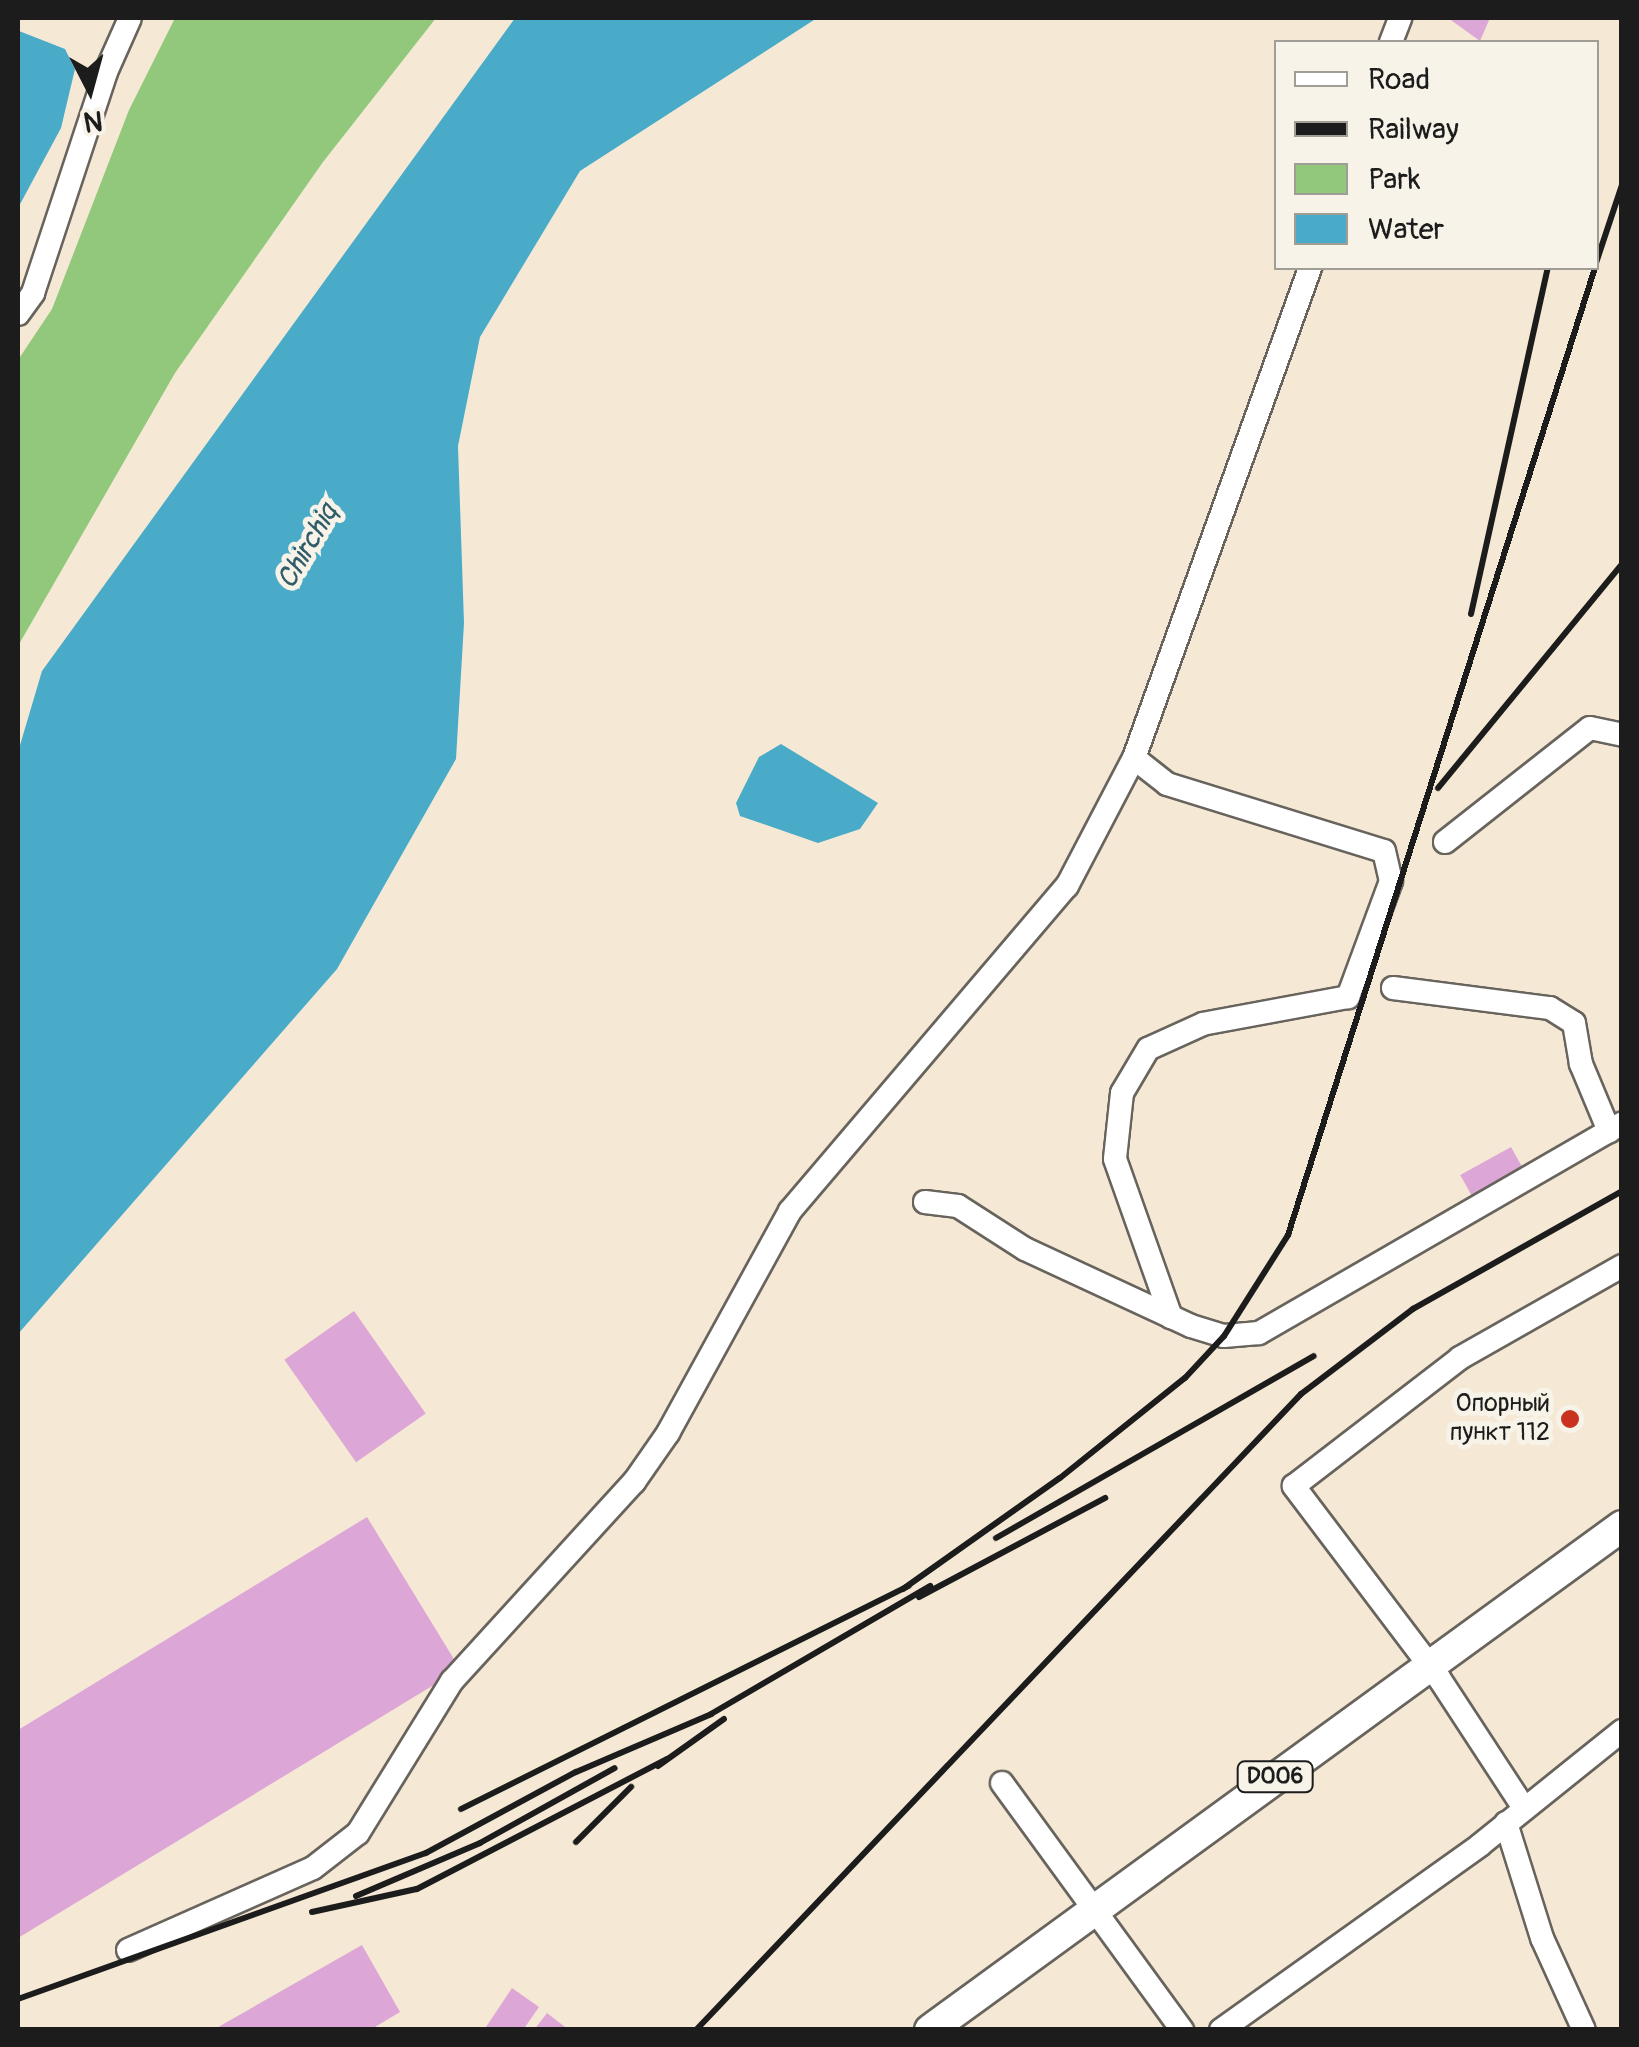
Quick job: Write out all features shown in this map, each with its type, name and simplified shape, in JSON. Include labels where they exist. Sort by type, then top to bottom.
[{"type":"main road","name":"D006","points":[[930,2030],[1096,1918],[1434,1671],[1622,1526]]},
{"type":"main road","name":"D006","points":[[1434,1671],[1622,1548]]},
{"type":"main road","name":"D006","points":[[957,2030],[1096,1918]]},
{"type":"street","points":[[18,314],[33,293],[106,72],[130,18]]},
{"type":"street","points":[[128,1950],[313,1868],[358,1833],[452,1681],[634,1482],[668,1432],[790,1210],[1068,886],[1134,758],[1309,270]]},
{"type":"street","points":[[1445,842],[1590,728],[1622,734]]},
{"type":"street","points":[[1134,758],[1167,784],[1384,851],[1391,881],[1348,997],[1203,1024],[1148,1049],[1122,1093],[1116,1159],[1171,1317]]},
{"type":"street","points":[[925,1202],[958,1206],[1025,1250],[1171,1317],[1224,1336],[1259,1334],[1615,1127],[1581,1064],[1574,1023],[1550,1008],[1394,988]]},
{"type":"street","points":[[1584,2030],[1542,1938],[1515,1816],[1434,1671],[1294,1486],[1460,1358],[1622,1266]]},
{"type":"street","points":[[1220,2030],[1515,1816],[1621,1733]]},
{"type":"street","points":[[1002,1784],[1096,1918],[1182,2030]]},
{"type":"green space","points":[[175,18],[436,18],[323,162],[175,373],[18,646],[18,360],[52,309],[129,110]]},
{"type":"water","name":"Chirchiq","points":[[515,18],[817,18],[580,171],[480,337],[458,446],[464,623],[456,759],[337,969],[18,1334],[18,752],[42,671]]},
{"type":"water","points":[[19,31],[65,49],[75,69],[61,128],[18,208]]},
{"type":"water","points":[[781,744],[878,803],[860,829],[818,843],[740,816],[736,803],[759,757]]},
{"type":"building","points":[[1448,18],[1490,18],[1479,40]]},
{"type":"building","points":[[1511,1147],[1523,1169],[1472,1197],[1460,1175]]},
{"type":"building","points":[[354,1311],[426,1413],[356,1462],[284,1360]]},
{"type":"building","points":[[367,1517],[460,1669],[18,1938],[18,1730]]},
{"type":"building","points":[[362,1945],[400,2012],[370,2030],[213,2030]]},
{"type":"building","points":[[512,1988],[539,2007],[523,2030],[484,2030]]},
{"type":"building","points":[[547,2013],[569,2030],[534,2030]]},
{"type":"railway","points":[[1599,254],[1622,185]]},
{"type":"railway","points":[[1471,614],[1548,270]]},
{"type":"railway","points":[[903,1589],[1060,1478],[1185,1378],[1224,1336],[1288,1235],[1594,270]]},
{"type":"railway","points":[[1438,788],[1622,564]]},
{"type":"railway","points":[[696,2030],[1301,1394],[1413,1309],[1622,1191]]},
{"type":"railway","points":[[996,1538],[1314,1356]]},
{"type":"railway","points":[[919,1597],[1105,1498]]},
{"type":"railway","points":[[461,1809],[908,1586]]},
{"type":"railway","points":[[18,1999],[426,1853],[576,1772],[711,1714],[930,1586]]},
{"type":"railway","points":[[658,1766],[724,1719]]},
{"type":"railway","points":[[312,1912],[417,1889],[667,1759]]},
{"type":"railway","points":[[356,1896],[480,1843],[615,1768]]},
{"type":"railway","points":[[576,1842],[631,1787]]},
{"type":"place","name":"Опорный пункт 112","points":[[1570,1419]]}]
